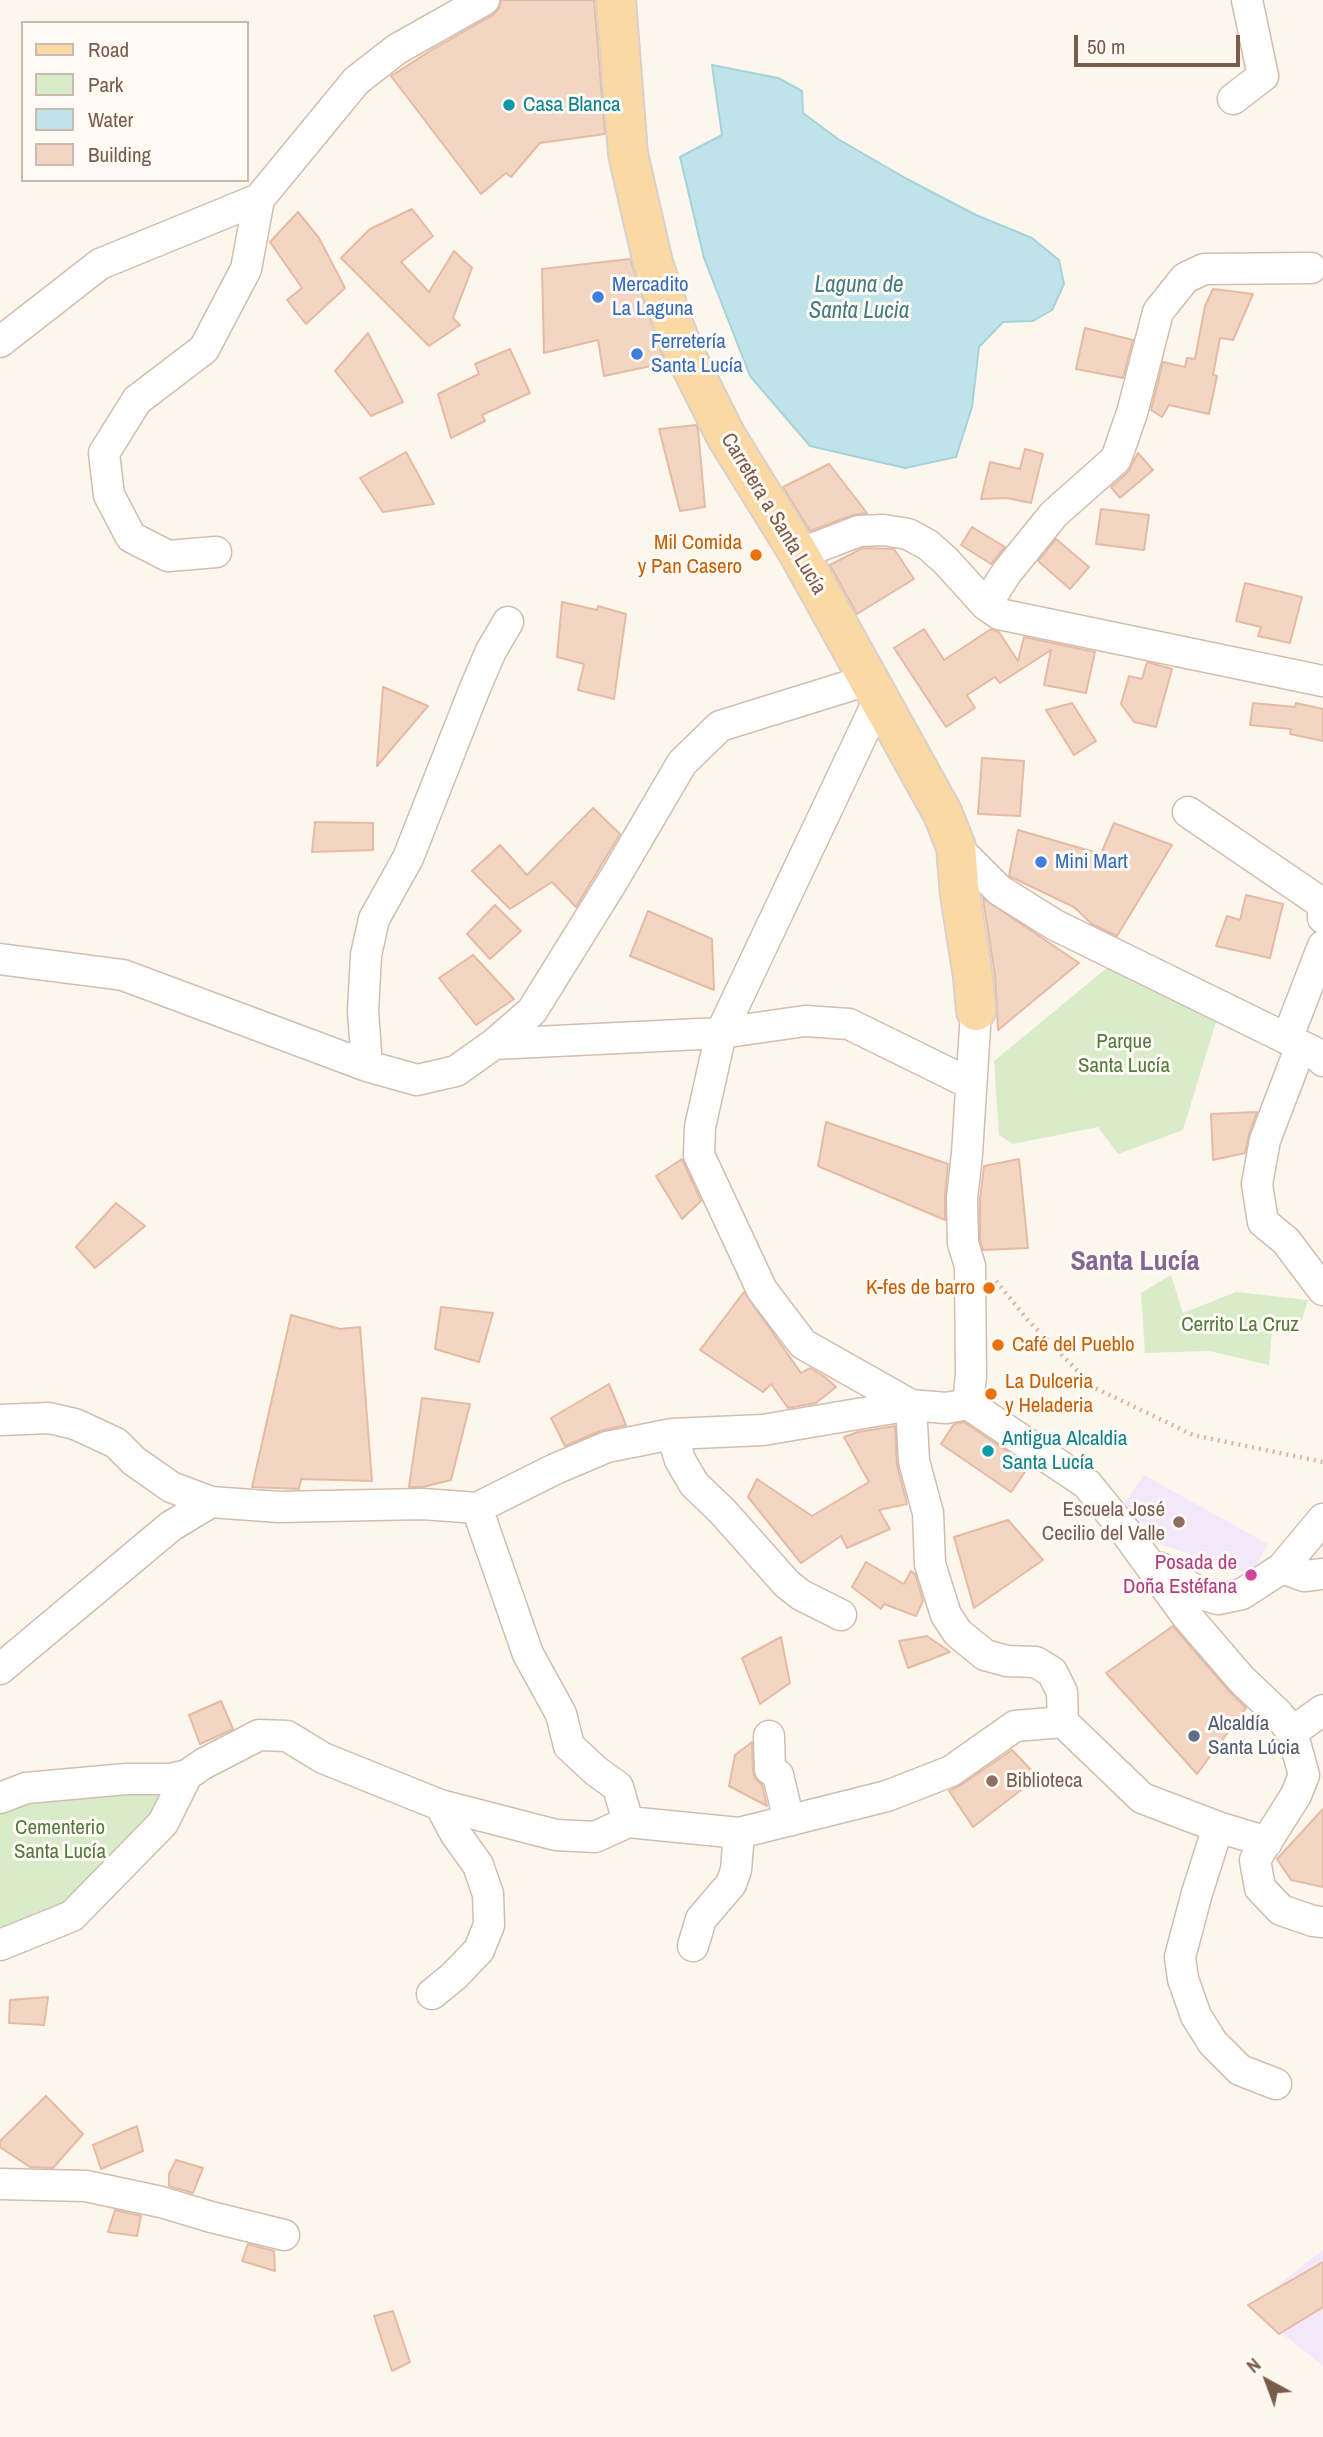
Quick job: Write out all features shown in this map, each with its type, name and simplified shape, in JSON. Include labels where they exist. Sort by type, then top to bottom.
[{"type":"main road","name":"Carretera a Santa Lucía","points":[[616,0],[628,154],[653,263],[685,354],[726,436],[799,554],[943,814],[956,846],[976,1011]]},
{"type":"street","points":[[0,342],[100,264],[259,199],[356,81],[397,49],[484,0]]},
{"type":"street","points":[[1233,99],[1263,76],[1247,0]]},
{"type":"street","points":[[216,552],[168,556],[131,537],[109,495],[104,453],[137,400],[204,349],[246,269],[259,199]]},
{"type":"street","points":[[986,605],[1007,572],[1054,514],[1116,458],[1132,413],[1158,312],[1185,278],[1204,269],[1311,268]]},
{"type":"street","points":[[799,554],[859,531],[884,530],[908,534],[928,545],[986,605],[999,614],[1323,681]]},
{"type":"street","points":[[367,1066],[363,1012],[366,955],[374,919],[408,858],[475,688],[491,651],[508,622]]},
{"type":"street","points":[[874,690],[721,1033],[700,1127],[699,1155],[762,1290],[803,1345],[911,1405]]},
{"type":"street","points":[[0,959],[123,975],[367,1066],[416,1080],[456,1071],[494,1045],[532,1011],[682,763],[720,726],[874,690]]},
{"type":"street","points":[[1188,812],[1323,904],[1323,918]]},
{"type":"street","points":[[956,846],[999,890],[1055,925],[1309,1049]]},
{"type":"street","points":[[1323,946],[1309,1049],[1265,1140],[1256,1184],[1263,1222],[1286,1241],[1323,1290]]},
{"type":"street","points":[[968,1404],[971,1375],[970,1266],[963,1243],[962,1198],[976,1011]]},
{"type":"street","points":[[494,1045],[721,1033],[805,1021],[849,1024],[971,1084]]},
{"type":"street","points":[[0,1420],[49,1418],[75,1424],[116,1443],[134,1461],[172,1487],[211,1502],[279,1507],[423,1504],[477,1508],[555,1469],[607,1447],[672,1434],[763,1430],[911,1405],[946,1408],[968,1404],[1087,1484],[1186,1615],[1242,1680],[1278,1714],[1292,1732],[1304,1775],[1296,1795],[1255,1860],[1260,1888],[1281,1910],[1313,1922],[1323,1922]]},
{"type":"street","points":[[911,1405],[914,1461],[928,1513],[930,1564],[946,1615],[958,1633],[985,1655],[1007,1661],[1036,1662],[1052,1672],[1062,1692],[1063,1722],[1142,1798],[1218,1827],[1267,1842]]},
{"type":"street","points":[[672,1434],[680,1460],[694,1484],[723,1512],[787,1584],[801,1595],[841,1615]]},
{"type":"street","points":[[0,1670],[171,1527],[211,1502]]},
{"type":"street","points":[[477,1508],[528,1654],[561,1714],[569,1746],[618,1787],[628,1822]]},
{"type":"street","points":[[1143,1556],[1200,1594],[1218,1599],[1242,1594],[1283,1568],[1323,1519]]},
{"type":"street","points":[[1283,1568],[1304,1576],[1323,1574]]},
{"type":"street","points":[[1292,1732],[1323,1710]]},
{"type":"street","points":[[0,1798],[26,1788],[126,1779],[170,1779],[187,1775],[202,1764],[259,1735],[287,1736],[323,1758],[440,1805],[555,1835],[595,1837],[628,1822],[739,1833],[887,1796],[951,1771],[1015,1726],[1063,1722]]},
{"type":"street","points":[[769,1736],[769,1769],[778,1775],[789,1821]]},
{"type":"street","points":[[0,1945],[72,1916],[163,1823],[187,1775]]},
{"type":"street","points":[[432,1994],[479,1950],[489,1925],[488,1894],[478,1865],[455,1833],[440,1805]]},
{"type":"street","points":[[1218,1827],[1180,1957],[1183,1979],[1196,2016],[1213,2043],[1240,2070],[1276,2084]]},
{"type":"street","points":[[693,1947],[701,1919],[731,1884],[736,1870],[739,1833]]},
{"type":"street","points":[[0,2184],[86,2186],[161,2202],[284,2235]]},
{"type":"path","points":[[963,1243],[1027,1319],[1093,1387],[1193,1435],[1323,1462]]},
{"type":"shaded area","name":"Escuela José Cecilio del Valle","points":[[1144,1475],[1268,1544],[1251,1575],[1140,1537],[1121,1507]]},
{"type":"shaded area","points":[[1323,2250],[1323,2366],[1249,2307]]},
{"type":"green space","name":"Parque Santa Lucía","points":[[1114,962],[1218,1015],[1183,1130],[1118,1154],[1098,1127],[1013,1144],[999,1135],[994,1061]]},
{"type":"green space","name":"Cerrito La Cruz","points":[[1171,1275],[1183,1313],[1236,1292],[1308,1300],[1302,1320],[1273,1319],[1269,1365],[1209,1351],[1145,1353],[1141,1293]]},
{"type":"green space","name":"Cementerio Santa Lucía","points":[[170,1779],[159,1822],[70,1915],[0,1943],[0,1792]]},
{"type":"water","name":"Laguna de Santa Lucia","points":[[712,65],[778,78],[802,91],[803,113],[838,139],[976,215],[1032,238],[1059,260],[1064,284],[1052,310],[1033,321],[1003,322],[979,347],[972,407],[956,457],[905,468],[810,446],[750,376],[704,258],[680,157],[722,135]]},
{"type":"building","name":"Casa Blanca","points":[[501,0],[594,0],[605,134],[540,143],[511,177],[506,173],[481,194],[391,76],[493,15]]},
{"type":"building","points":[[412,209],[433,236],[401,262],[429,292],[454,251],[472,268],[453,318],[460,325],[429,346],[341,258],[370,229]]},
{"type":"building","points":[[298,212],[319,238],[345,288],[306,324],[287,300],[302,288],[270,242]]},
{"type":"building","name":"Mercadito La Laguna","points":[[630,259],[665,363],[604,376],[598,340],[544,353],[542,269]]},
{"type":"building","points":[[1213,289],[1253,294],[1233,340],[1220,338],[1213,375],[1217,376],[1209,414],[1169,405],[1162,417],[1151,410],[1163,362],[1185,367],[1187,358],[1195,359],[1205,306]]},
{"type":"building","points":[[1085,328],[1133,340],[1123,378],[1076,369]]},
{"type":"building","points":[[368,333],[403,402],[371,416],[335,371]]},
{"type":"building","points":[[510,349],[530,393],[482,415],[485,421],[451,438],[438,394],[479,374],[475,364]]},
{"type":"building","points":[[696,425],[705,507],[680,511],[659,429]]},
{"type":"building","points":[[1025,449],[1043,454],[1031,503],[1007,498],[981,499],[990,462],[1020,469]]},
{"type":"building","points":[[406,452],[434,504],[383,512],[360,478]]},
{"type":"building","points":[[1138,453],[1153,470],[1120,498],[1111,487],[1128,472]]},
{"type":"building","points":[[829,464],[867,513],[853,515],[810,531],[783,487]]},
{"type":"building","points":[[1101,509],[1149,515],[1144,550],[1096,544]]},
{"type":"building","points":[[972,527],[1005,547],[991,564],[961,545]]},
{"type":"building","points":[[1056,539],[1089,567],[1070,589],[1038,561]]},
{"type":"building","points":[[863,548],[894,549],[914,579],[857,614],[830,565]]},
{"type":"building","points":[[1245,583],[1302,597],[1290,643],[1258,636],[1261,627],[1236,621]]},
{"type":"building","points":[[562,602],[597,610],[598,606],[626,614],[614,699],[578,690],[584,664],[557,657]]},
{"type":"building","points":[[924,629],[944,660],[991,629],[999,632],[1018,661],[1024,637],[1095,652],[1086,693],[1044,685],[1051,650],[1000,683],[995,677],[967,695],[975,708],[946,727],[894,648]]},
{"type":"building","points":[[1147,662],[1172,669],[1156,727],[1134,722],[1121,704],[1129,676],[1142,679]]},
{"type":"building","points":[[383,687],[428,706],[377,766]]},
{"type":"building","points":[[1072,703],[1096,741],[1074,755],[1046,710]]},
{"type":"building","points":[[1253,703],[1295,707],[1296,703],[1323,709],[1323,741],[1290,734],[1291,729],[1250,725]]},
{"type":"building","points":[[982,758],[1024,761],[1020,816],[978,814]]},
{"type":"building","points":[[593,808],[620,834],[576,907],[552,882],[510,909],[472,871],[500,845],[527,875]]},
{"type":"building","points":[[315,822],[373,823],[373,850],[312,852]]},
{"type":"building","points":[[1114,823],[1172,845],[1117,936],[1092,924],[1074,907],[1009,876],[1018,830],[1101,854]]},
{"type":"building","points":[[1246,895],[1283,904],[1270,958],[1216,946],[1227,916],[1240,920]]},
{"type":"building","points":[[983,898],[1079,963],[998,1030],[995,975]]},
{"type":"building","points":[[495,905],[521,931],[490,959],[467,934]]},
{"type":"building","points":[[648,911],[712,939],[714,990],[630,956]]},
{"type":"building","points":[[473,955],[514,999],[476,1025],[439,978]]},
{"type":"building","points":[[1257,1112],[1245,1153],[1213,1160],[1211,1114]]},
{"type":"building","points":[[826,1122],[948,1164],[945,1220],[818,1166]]},
{"type":"building","points":[[682,1159],[701,1201],[682,1219],[656,1176]]},
{"type":"building","points":[[1019,1159],[1028,1248],[983,1250],[980,1240],[980,1199],[984,1166]]},
{"type":"building","points":[[116,1203],[145,1226],[95,1268],[76,1247]]},
{"type":"building","points":[[744,1292],[801,1373],[810,1368],[836,1387],[816,1403],[788,1408],[771,1384],[763,1392],[700,1350]]},
{"type":"building","points":[[441,1307],[493,1313],[479,1362],[435,1349]]},
{"type":"building","points":[[291,1315],[340,1329],[360,1327],[372,1481],[301,1479],[299,1489],[252,1487]]},
{"type":"building","points":[[609,1384],[626,1425],[600,1431],[565,1446],[551,1418]]},
{"type":"building","points":[[422,1398],[470,1404],[451,1480],[423,1487],[409,1487]]},
{"type":"building","name":"Antigua Alcaldia Santa Lucía","points":[[964,1422],[1029,1466],[1011,1492],[941,1444],[954,1424]]},
{"type":"building","points":[[895,1426],[897,1465],[907,1504],[879,1510],[890,1529],[847,1548],[841,1536],[801,1563],[748,1497],[757,1479],[812,1516],[869,1482],[844,1437]]},
{"type":"building","points":[[1008,1520],[1043,1560],[974,1608],[954,1537]]},
{"type":"building","points":[[866,1562],[904,1584],[911,1571],[915,1574],[923,1601],[916,1616],[884,1604],[881,1609],[852,1587]]},
{"type":"building","name":"Alcaldía Santa Lúcia","points":[[1173,1626],[1246,1708],[1197,1774],[1106,1673]]},
{"type":"building","points":[[927,1636],[950,1652],[908,1668],[899,1641]]},
{"type":"building","points":[[781,1637],[790,1683],[760,1704],[742,1658]]},
{"type":"building","points":[[221,1701],[233,1729],[200,1744],[189,1715]]},
{"type":"building","points":[[752,1742],[753,1770],[755,1778],[762,1785],[767,1806],[729,1786],[735,1755]]},
{"type":"building","name":"Biblioteca","points":[[1012,1750],[1038,1777],[973,1827],[949,1791]]},
{"type":"building","points":[[1323,1809],[1323,1887],[1291,1880],[1277,1859]]},
{"type":"building","points":[[48,1997],[44,2025],[9,2023],[10,2000]]},
{"type":"building","points":[[46,2096],[83,2134],[53,2168],[30,2167],[0,2147],[0,2141]]},
{"type":"building","points":[[137,2126],[143,2151],[101,2169],[93,2145]]},
{"type":"building","points":[[176,2160],[203,2168],[193,2193],[169,2186],[169,2174]]},
{"type":"building","points":[[115,2210],[141,2216],[137,2236],[108,2232]]},
{"type":"building","points":[[248,2244],[274,2251],[275,2271],[242,2261]]},
{"type":"building","points":[[1323,2262],[1323,2307],[1279,2334],[1248,2305]]},
{"type":"building","points":[[393,2311],[410,2362],[392,2371],[374,2316]]},
{"type":"place","name":"Casa Blanca","points":[[509,105]]},
{"type":"place","name":"Mercadito La Laguna","points":[[598,297]]},
{"type":"place","name":"Ferretería Santa Lucía","points":[[637,354]]},
{"type":"place","name":"Mil Comida y Pan Casero","points":[[756,555]]},
{"type":"place","name":"Mini Mart","points":[[1041,862]]},
{"type":"place","name":"K-fes de barro","points":[[989,1288]]},
{"type":"place","name":"Café del Pueblo","points":[[998,1345]]},
{"type":"place","name":"La Dulceria y Heladeria","points":[[991,1394]]},
{"type":"place","name":"Antigua Alcaldia Santa Lucía","points":[[988,1451]]},
{"type":"place","name":"Escuela José Cecilio del Valle","points":[[1179,1522]]},
{"type":"place","name":"Posada de Doña Estéfana","points":[[1251,1575]]},
{"type":"place","name":"Alcaldía Santa Lúcia","points":[[1194,1736]]},
{"type":"place","name":"Biblioteca","points":[[992,1781]]},
{"type":"district","name":"Santa Lucía","points":[[1135,1262]]}]
